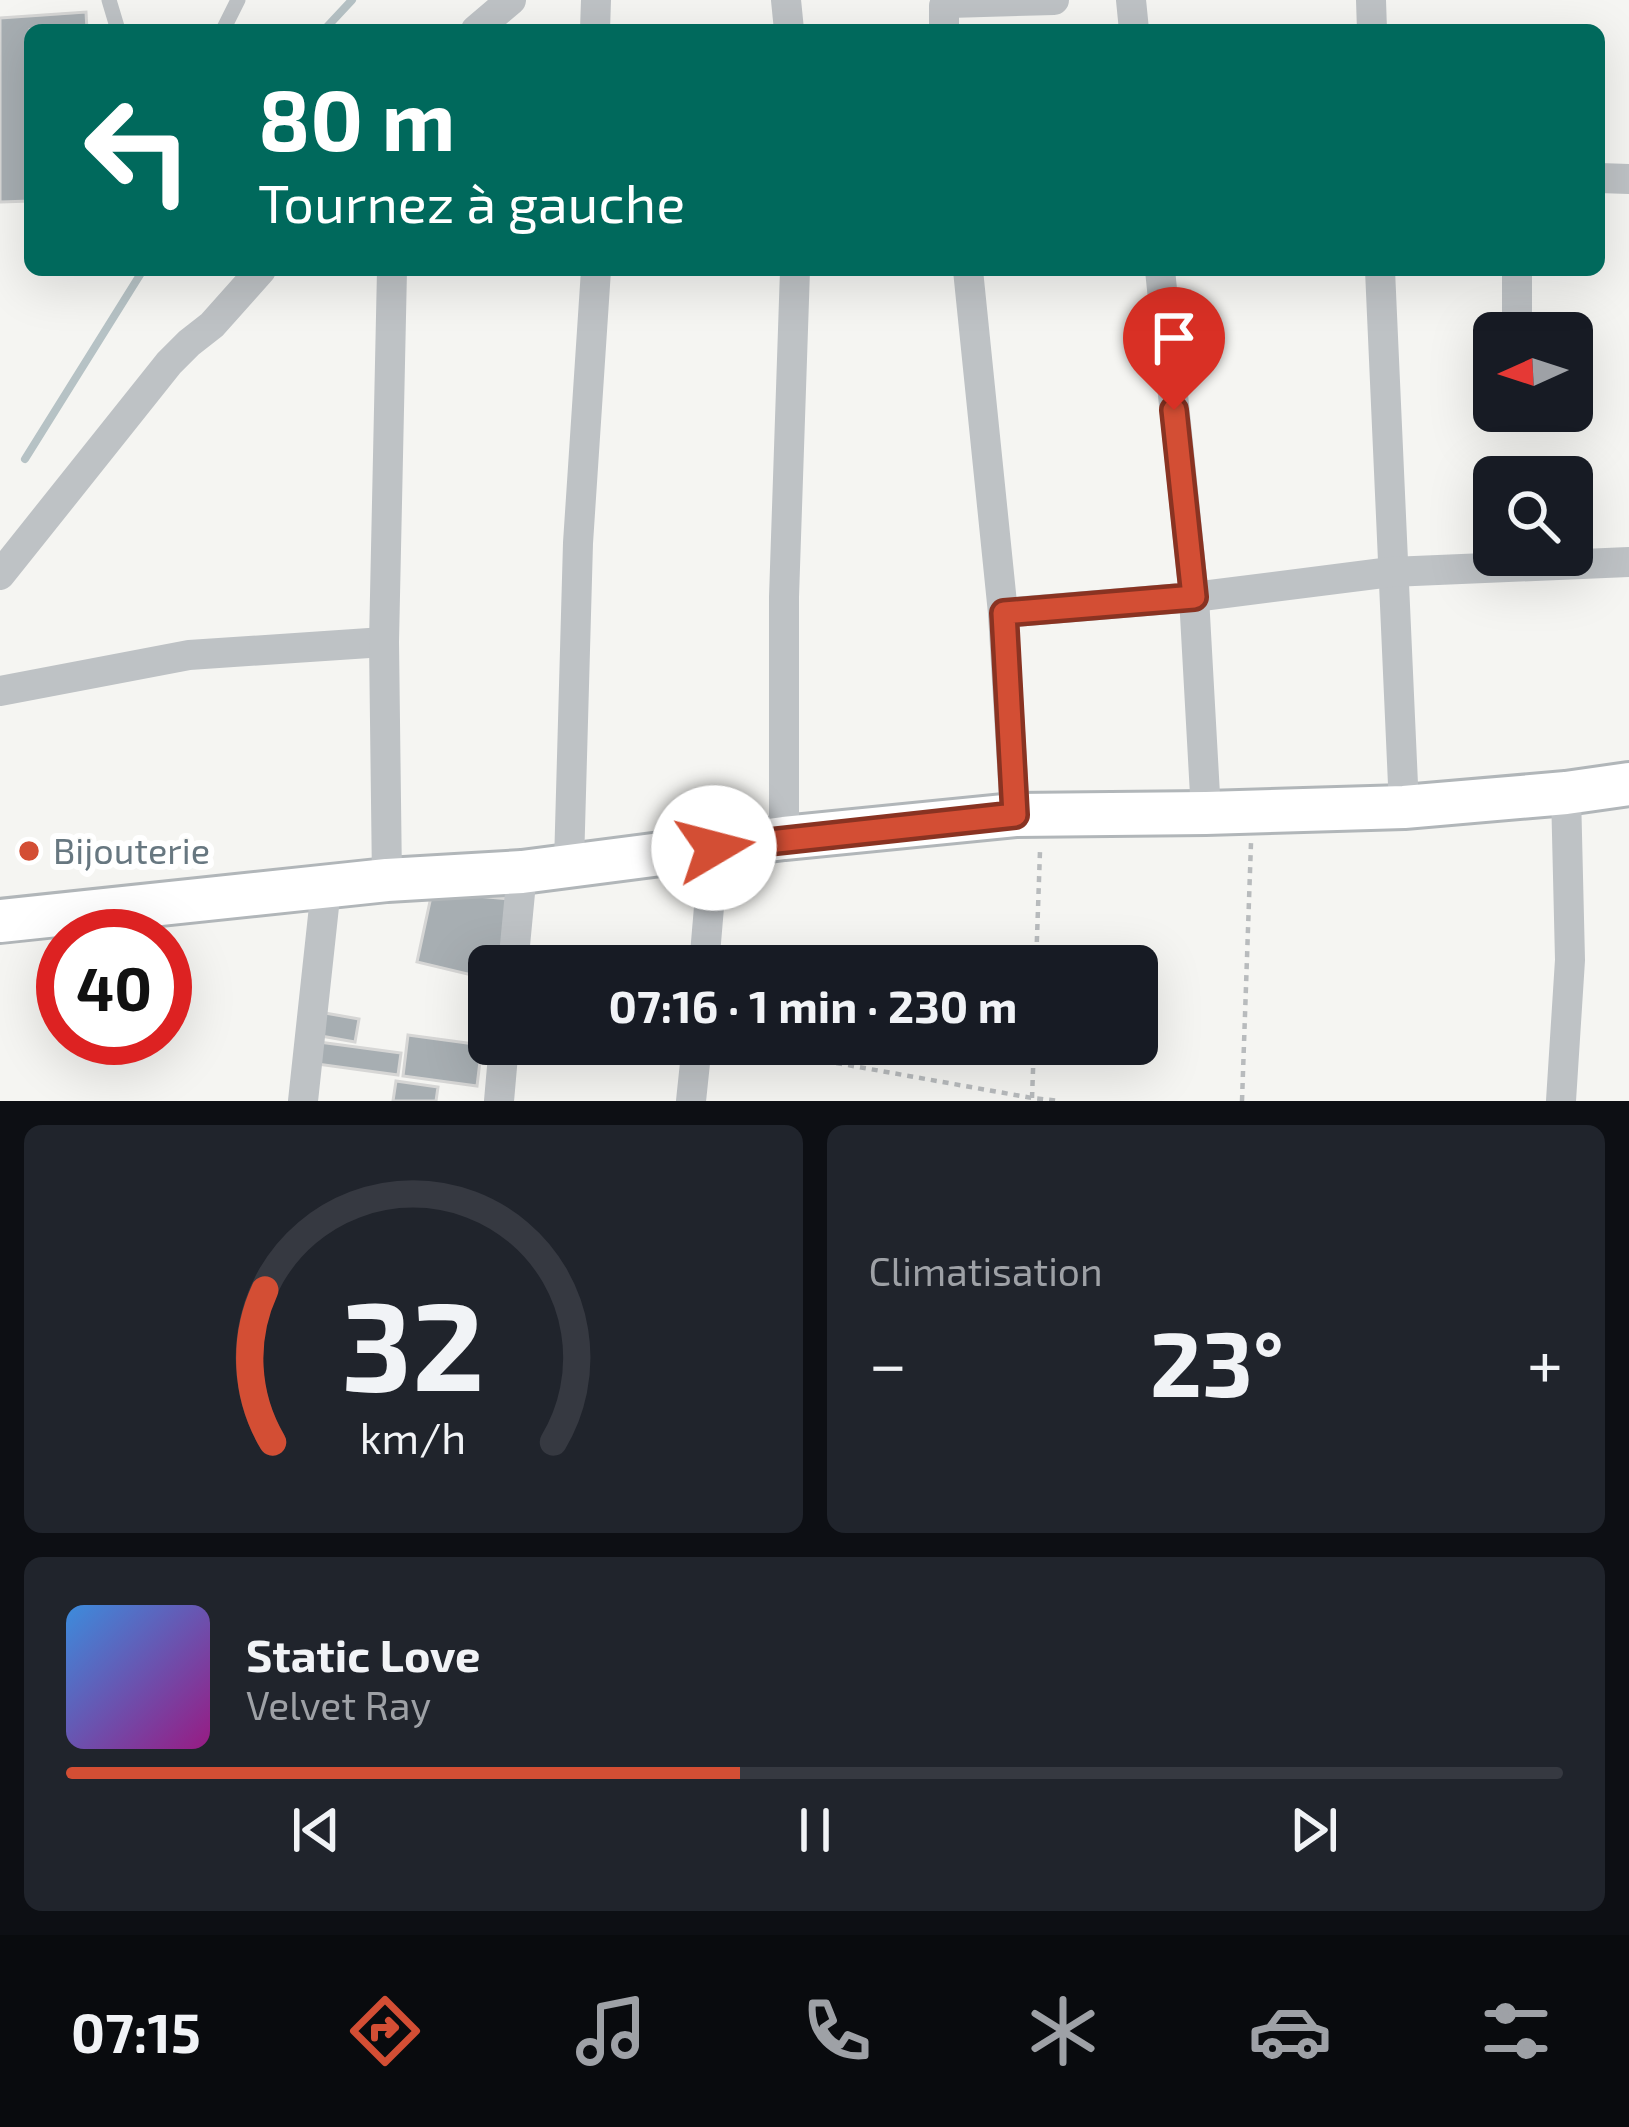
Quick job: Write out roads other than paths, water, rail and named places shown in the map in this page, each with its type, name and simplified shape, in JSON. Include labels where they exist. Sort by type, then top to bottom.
[{"type":"street","points":[[483,24],[511,0]]},
{"type":"street","points":[[943,24],[942,12],[949,3],[1054,0]]},
{"type":"street","points":[[0,575],[169,363],[212,325],[256,276]]},
{"type":"street","points":[[386,880],[384,642],[392,276]]},
{"type":"street","points":[[569,864],[578,543],[596,276]]},
{"type":"street","points":[[784,838],[784,580],[795,276]]},
{"type":"street","points":[[969,276],[1028,815]]},
{"type":"street","points":[[1161,276],[1194,597],[1206,814]]},
{"type":"street","points":[[1380,276],[1404,807]]},
{"type":"street","points":[[1517,276],[1517,312]]},
{"type":"street","points":[[1004,613],[1194,597],[1391,572],[1629,562]]},
{"type":"street","points":[[0,691],[189,655],[384,642]]},
{"type":"street","points":[[0,921],[386,880],[522,872],[784,838],[1028,815],[1404,807],[1629,784]]},
{"type":"street","points":[[1562,1101],[1570,960],[1566,793]]},
{"type":"street","points":[[706,945],[714,848]]},
{"type":"street","points":[[515,945],[522,872]]},
{"type":"street","points":[[304,1101],[326,888]]},
{"type":"street","points":[[499,1101],[502,1065]]},
{"type":"street","points":[[691,1101],[695,1065]]},
{"type":"waterway","points":[[330,24],[352,0]]},
{"type":"waterway","points":[[25,459],[139,276]]},
{"type":"place","name":"Bijouterie","points":[[29,851]]}]
